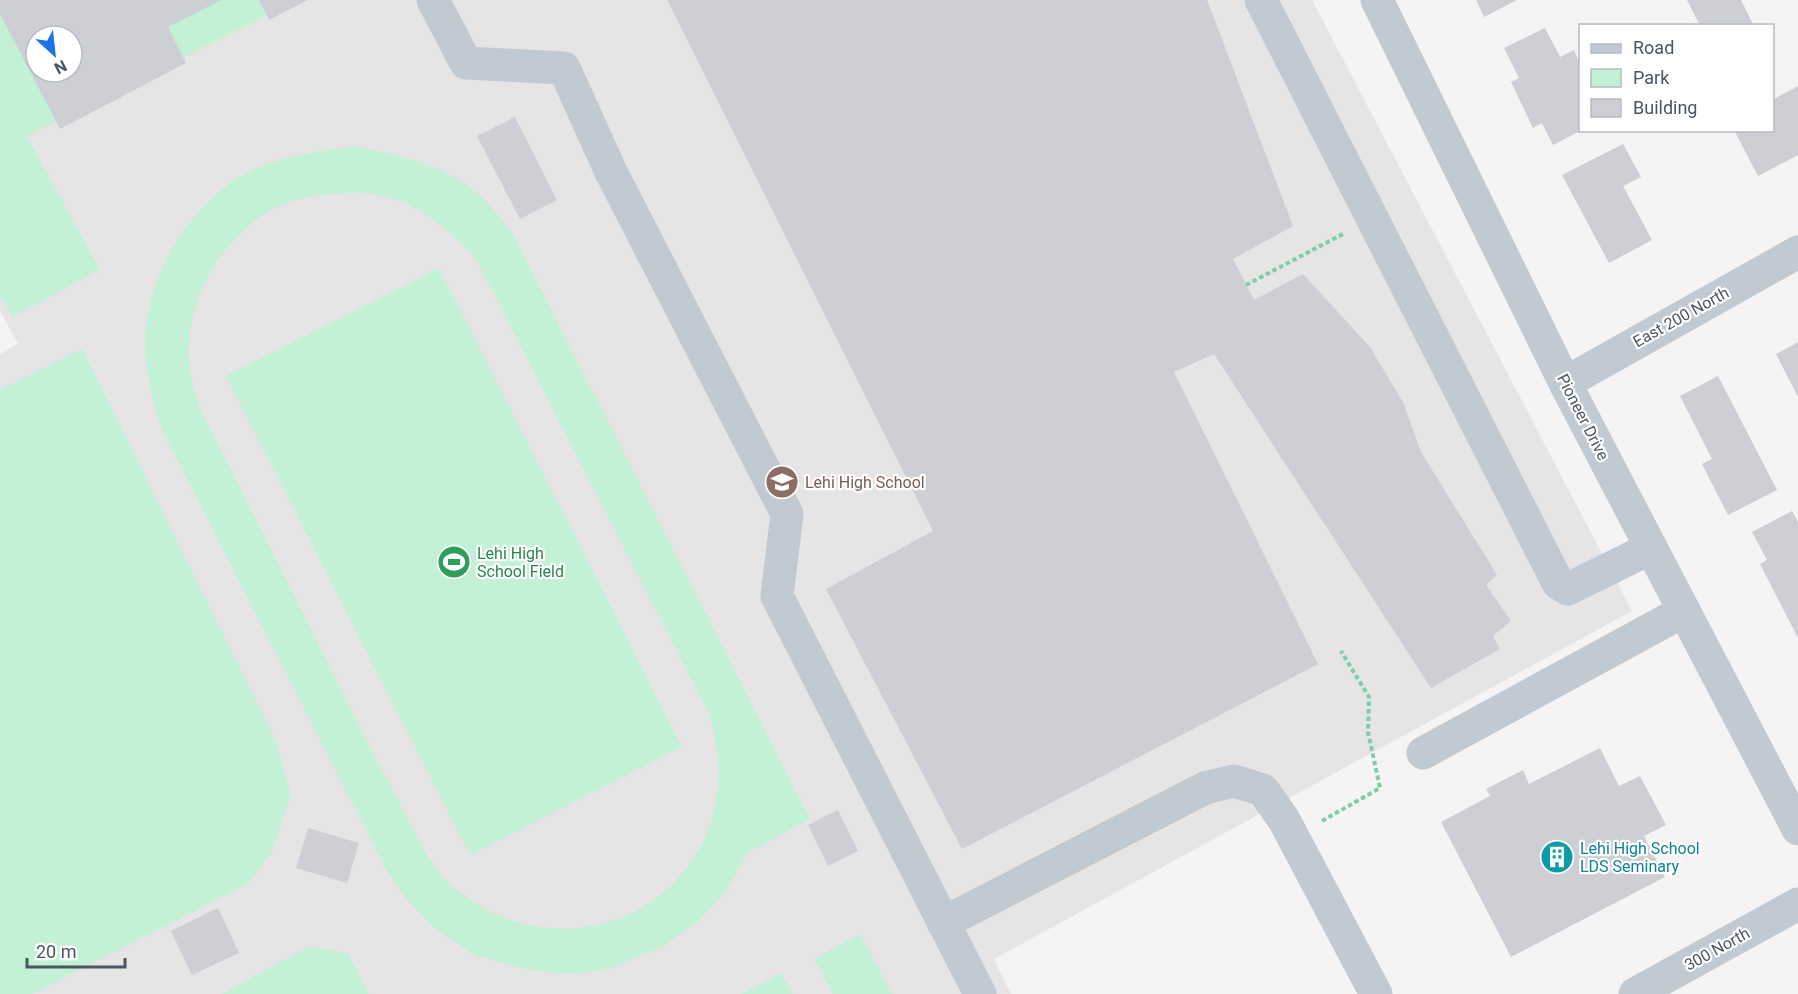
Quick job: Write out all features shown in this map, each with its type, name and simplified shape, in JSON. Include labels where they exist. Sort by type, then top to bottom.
[{"type":"street","points":[[433,0],[466,63],[564,68],[611,172],[787,514],[777,596],[980,994]]},
{"type":"street","points":[[1261,0],[1558,583],[1568,589],[1651,548]]},
{"type":"street","name":"Pioneer Drive","points":[[1377,0],[1565,383],[1798,829]]},
{"type":"street","name":"East 200 North","points":[[1565,383],[1798,252]]},
{"type":"street","points":[[1423,753],[1684,611]]},
{"type":"street","points":[[943,923],[1205,788],[1234,781],[1263,790],[1284,820],[1376,994]]},
{"type":"street","name":"300 North","points":[[1635,994],[1798,904]]},
{"type":"path","points":[[1246,285],[1349,231]]},
{"type":"path","points":[[1327,832],[1322,821],[1380,788],[1368,732],[1369,698],[1341,651]]},
{"type":"shaded area","name":"Lehi High School","points":[[0,0],[1312,0],[1632,611],[994,959],[1011,994],[0,994],[0,354],[18,344],[0,311]]},
{"type":"green space","points":[[0,0],[298,0],[27,136],[100,270],[12,317],[0,295]]},
{"type":"green space","points":[[355,147],[389,153],[423,163],[455,178],[483,198],[513,234],[810,819],[747,853],[728,889],[698,921],[665,945],[612,968],[569,974],[520,968],[477,956],[434,928],[404,896],[387,871],[162,430],[148,375],[145,353],[147,316],[164,266],[192,219],[231,183],[252,170],[289,157]],"holes":[[[347,193],[374,194],[408,204],[433,219],[476,259],[708,712],[714,733],[718,776],[712,819],[694,858],[680,876],[655,899],[627,915],[596,925],[564,929],[533,926],[502,917],[472,901],[446,880],[434,866],[379,765],[201,410],[191,374],[189,339],[193,316],[209,274],[236,238],[271,210],[305,198]]]},
{"type":"green space","name":"Lehi High School Field","points":[[439,268],[682,747],[470,855],[226,376]]},
{"type":"green space","points":[[82,349],[275,739],[291,794],[271,854],[248,884],[32,994],[0,994],[0,390]]},
{"type":"green space","points":[[860,934],[892,994],[833,994],[814,958]]},
{"type":"green space","points":[[308,947],[348,953],[369,994],[222,994]]},
{"type":"green space","points":[[781,973],[793,994],[741,994]]},
{"type":"building","points":[[0,0],[221,0],[168,27],[186,63],[60,129],[37,84],[84,84],[84,24],[24,24],[24,60],[0,14]]},
{"type":"building","points":[[259,0],[308,0],[269,20]]},
{"type":"building","points":[[667,0],[1207,0],[1293,226],[1233,259],[1254,300],[1303,274],[1370,347],[1403,402],[1421,452],[1497,575],[1486,585],[1511,621],[1493,636],[1500,649],[1431,688],[1214,354],[1174,372],[1318,664],[962,849],[826,589],[933,531]]},
{"type":"building","points":[[1476,0],[1517,0],[1484,17]]},
{"type":"building","points":[[1687,0],[1741,0],[1753,24],[1699,24]]},
{"type":"building","points":[[1545,28],[1560,57],[1574,50],[1579,61],[1579,132],[1553,145],[1542,123],[1533,128],[1511,82],[1519,78],[1504,48]]},
{"type":"building","points":[[1798,86],[1798,155],[1758,176],[1735,132],[1774,132],[1774,99]]},
{"type":"building","points":[[515,117],[557,200],[520,219],[477,136]]},
{"type":"building","points":[[1623,144],[1641,177],[1623,186],[1652,240],[1609,263],[1562,175]]},
{"type":"building","points":[[1798,342],[1798,397],[1776,354]]},
{"type":"building","points":[[1718,376],[1777,490],[1728,515],[1702,464],[1712,459],[1680,396]]},
{"type":"building","points":[[1792,511],[1798,522],[1798,638],[1760,564],[1767,560],[1752,532]]},
{"type":"building","name":"Lehi High School LDS Seminary","points":[[1600,748],[1619,786],[1640,776],[1666,825],[1644,836],[1665,877],[1511,957],[1441,822],[1490,796],[1486,789],[1523,770],[1529,784]]},
{"type":"building","points":[[838,810],[858,851],[828,866],[808,825]]},
{"type":"building","points":[[308,828],[359,843],[347,883],[296,868]]},
{"type":"building","points":[[218,908],[239,953],[192,975],[171,931]]},
{"type":"place","name":"Lehi High School","points":[[782,482]]},
{"type":"place","name":"Lehi High School Field","points":[[454,562]]},
{"type":"place","name":"Lehi High School LDS Seminary","points":[[1557,857]]}]
